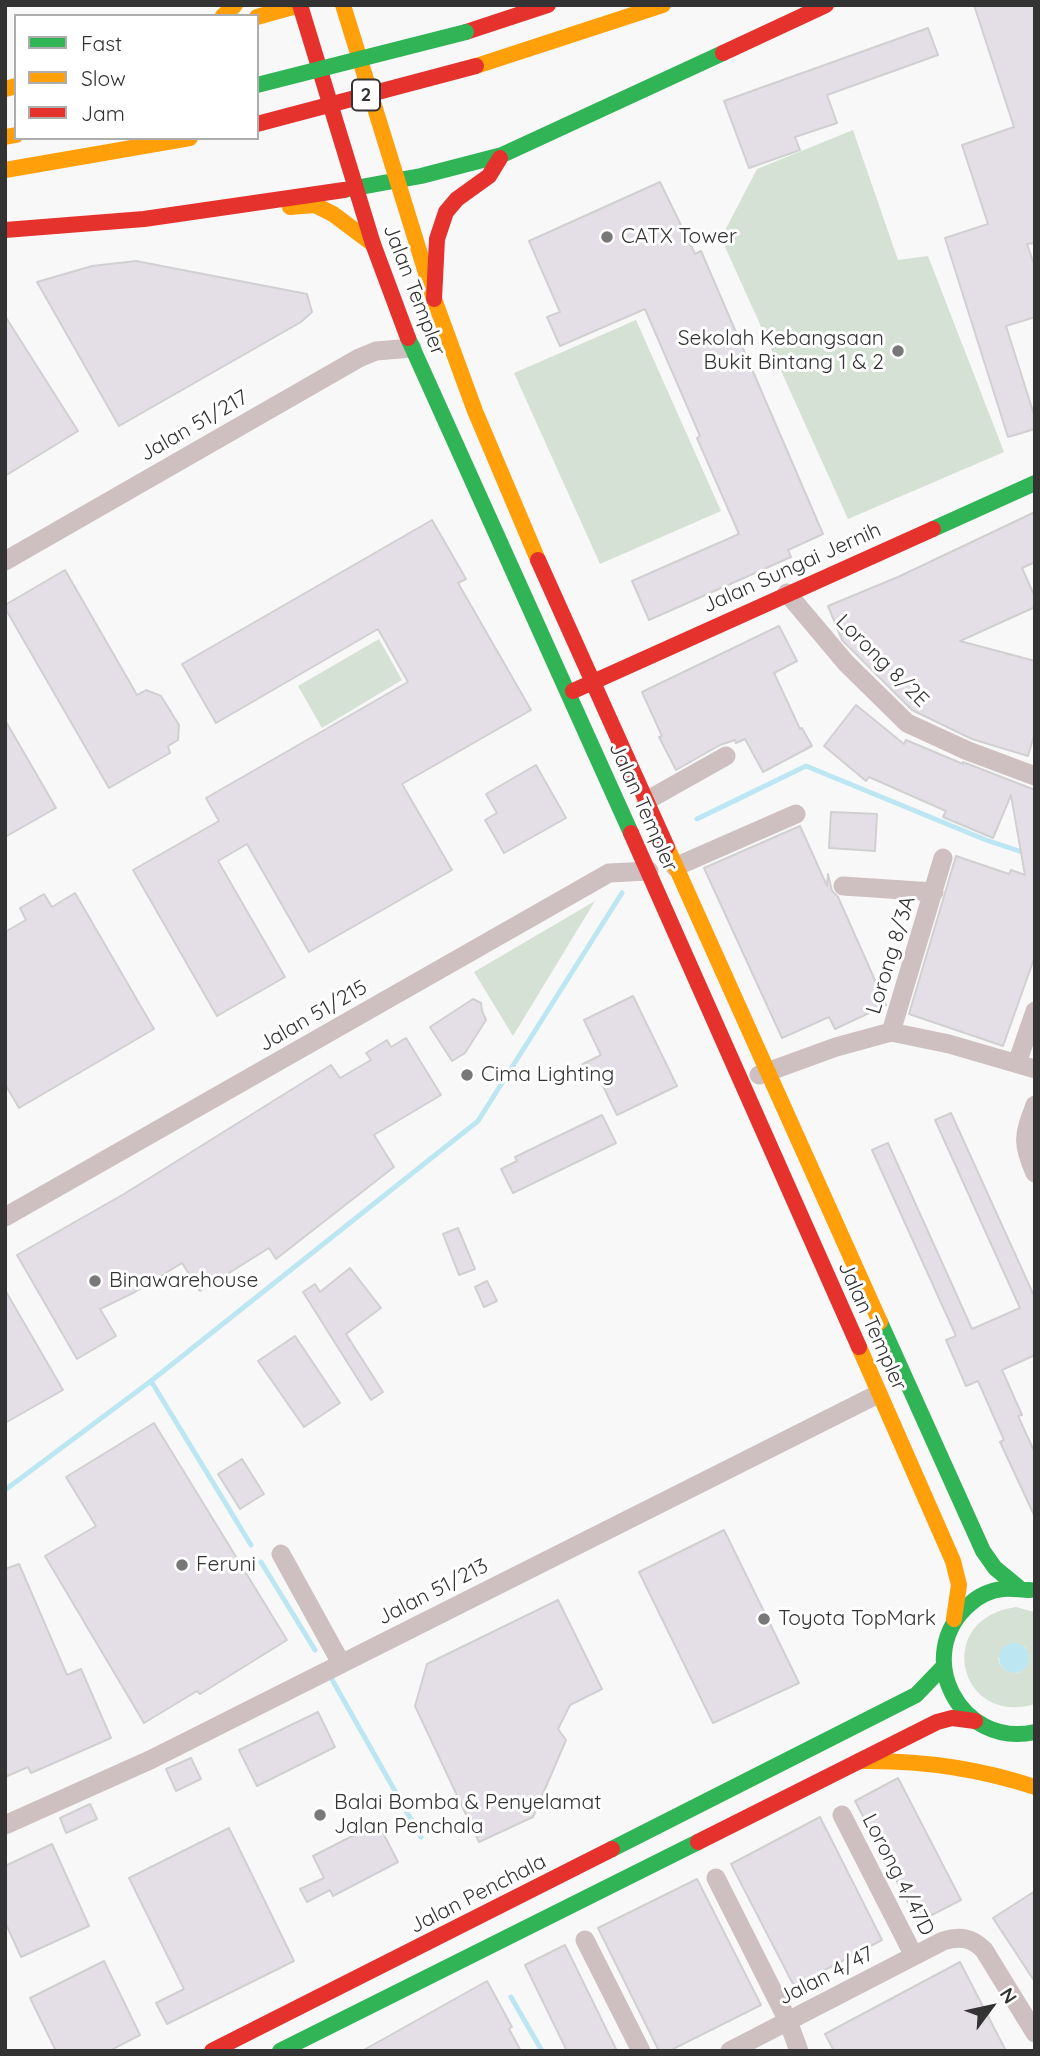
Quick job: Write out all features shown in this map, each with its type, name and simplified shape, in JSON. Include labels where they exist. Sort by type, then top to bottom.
[{"type":"main road","points":[[259,16],[300,5]]},
{"type":"main road","name":"Jalan Templer","points":[[300,5],[373,244],[412,348],[649,871],[953,1561],[959,1585],[954,1619],[943,1642],[942,1668]]},
{"type":"main road","name":"Jalan Templer","points":[[344,5],[434,299],[475,411],[592,682],[983,1551],[995,1568],[1018,1587]]},
{"type":"main road","name":"2","points":[[259,84],[466,32],[548,5]]},
{"type":"main road","name":"2","points":[[259,123],[476,66],[663,5]]},
{"type":"main road","points":[[193,213],[397,180],[466,166],[502,155],[826,5]]},
{"type":"main road","points":[[5,170],[178,140]]},
{"type":"main road","points":[[434,299],[437,239],[446,212],[457,199],[489,177],[502,155]]},
{"type":"main road","points":[[5,230],[314,205],[333,214],[373,244]]},
{"type":"main road","name":"Jalan Sungai Jernih","points":[[568,693],[1035,483]]},
{"type":"main road","points":[[954,1619],[970,1602],[993,1590],[1018,1587],[1035,1591]]},
{"type":"main road","points":[[942,1668],[949,1693],[961,1712],[991,1730],[1006,1734],[1034,1733]]},
{"type":"main road","name":"Jalan Penchala","points":[[212,2051],[916,1695],[942,1668]]},
{"type":"main road","points":[[280,2051],[937,1722],[952,1718],[975,1721]]},
{"type":"main road","points":[[859,1761],[902,1760],[992,1773],[1035,1787]]},
{"type":"main road","points":[[396,1958],[410,1986]]},
{"type":"street","name":"Jalan 51/217","points":[[5,561],[359,358],[376,351],[412,348]]},
{"type":"street","name":"Lorong 8/2E","points":[[787,593],[846,663],[907,723],[968,751],[1035,776]]},
{"type":"street","points":[[646,801],[726,756]]},
{"type":"street","points":[[675,867],[796,814]]},
{"type":"street","name":"Lorong 8/3A","points":[[891,1032],[943,858]]},
{"type":"street","name":"Jalan 51/215","points":[[5,1217],[609,873],[649,871]]},
{"type":"street","name":"Lorong 8/3A","points":[[843,886],[934,892]]},
{"type":"street","points":[[742,1083],[836,1047],[891,1032],[949,1044],[1026,1066],[1035,1011]]},
{"type":"street","points":[[1035,1105],[1024,1133],[1026,1154],[1035,1173]]},
{"type":"street","name":"Jalan 51/213","points":[[5,1825],[150,1760],[878,1394]]},
{"type":"street","points":[[281,1555],[341,1663]]},
{"type":"street","name":"Lorong 4/47D","points":[[842,1815],[915,1956]]},
{"type":"street","points":[[716,1878],[788,2021],[799,2051]]},
{"type":"street","name":"Jalan 4/47","points":[[730,2051],[943,1941],[958,1937],[974,1941],[984,1950],[1035,2033]]},
{"type":"street","points":[[585,1940],[641,2051]]},
{"type":"shaded area","points":[[853,130],[898,260],[928,256],[1004,452],[848,519],[721,238],[757,169]]},
{"type":"shaded area","points":[[636,320],[721,511],[600,564],[514,373]]},
{"type":"shaded area","points":[[379,639],[402,680],[322,728],[298,686]]},
{"type":"shaded area","points":[[595,901],[513,1036],[474,972]]},
{"type":"shaded area","points":[[1016,1607],[1035,1612],[1035,1704],[1009,1707],[988,1700],[973,1686],[965,1668],[965,1649],[973,1630],[990,1615]],"holes":[[[1025,1647],[1029,1656],[1020,1672],[1016,1673],[1003,1668],[998,1658]]]},
{"type":"water","points":[[1014,1643],[1025,1647],[1029,1658],[1025,1669],[1014,1673],[1003,1669],[999,1658],[1003,1647]]},
{"type":"building","points":[[974,5],[1035,5],[1035,243],[1027,244],[1035,267],[1035,317],[1006,326],[1035,418],[1035,429],[1008,437],[945,238],[988,224],[962,145],[1014,127]]},
{"type":"building","points":[[928,28],[938,55],[827,95],[837,123],[795,137],[800,150],[749,168],[724,101]]},
{"type":"building","points":[[660,182],[695,254],[701,251],[823,534],[788,550],[791,557],[649,620],[632,581],[739,534],[645,309],[560,346],[547,317],[560,312],[529,241]]},
{"type":"building","points":[[136,261],[307,294],[312,312],[301,322],[119,426],[37,282],[92,266]]},
{"type":"building","points":[[5,316],[78,431],[5,476]]},
{"type":"building","points":[[1035,512],[1035,562],[1022,568],[1035,597],[1035,607],[960,641],[1035,661],[1035,732],[1028,756],[972,739],[912,710],[842,640],[828,606],[898,577]]},
{"type":"building","points":[[432,520],[466,579],[458,583],[531,710],[402,784],[452,870],[309,952],[247,844],[218,861],[285,977],[217,1016],[133,870],[219,821],[206,798],[408,682],[378,629],[216,723],[182,664]]},
{"type":"building","points":[[65,570],[137,695],[146,690],[161,696],[179,725],[178,740],[168,746],[170,753],[109,788],[5,608],[5,605]]},
{"type":"building","points":[[779,626],[797,661],[774,673],[800,729],[802,728],[812,746],[763,772],[745,739],[736,743],[735,740],[720,745],[676,770],[659,737],[662,736],[642,692]]},
{"type":"building","points":[[856,705],[904,744],[906,740],[1035,790],[1035,956],[1003,1046],[909,1014],[956,856],[1009,874],[1011,870],[1025,875],[1011,795],[993,838],[943,817],[946,811],[869,777],[866,781],[824,746]]},
{"type":"building","points":[[5,720],[56,808],[5,837]]},
{"type":"building","points":[[536,765],[566,818],[504,853],[485,820],[497,813],[486,794]]},
{"type":"building","points":[[831,812],[877,814],[875,851],[829,848]]},
{"type":"building","points":[[800,826],[827,886],[828,874],[832,891],[838,897],[886,1005],[835,1029],[829,1017],[782,1038],[704,868]]},
{"type":"building","points":[[75,893],[154,1029],[19,1108],[5,1084],[5,932],[26,920],[20,908],[44,894],[52,907]]},
{"type":"building","points":[[633,996],[677,1086],[617,1115],[599,1078],[587,1083],[579,1066],[601,1055],[584,1020]]},
{"type":"building","points":[[473,999],[481,1003],[486,1020],[465,1053],[452,1061],[430,1027]]},
{"type":"building","points":[[406,1038],[441,1095],[374,1135],[394,1167],[276,1259],[269,1248],[200,1291],[182,1263],[135,1292],[100,1309],[116,1336],[77,1359],[17,1255],[124,1194],[331,1065],[340,1078],[371,1060],[366,1053],[387,1040],[391,1047]]},
{"type":"building","points":[[951,1113],[1035,1298],[1035,1355],[1002,1370],[1022,1415],[1018,1416],[1035,1453],[1035,1517],[1000,1442],[1004,1440],[978,1381],[966,1386],[946,1340],[956,1336],[872,1150],[888,1143],[972,1329],[1020,1308],[935,1120]]},
{"type":"building","points":[[602,1115],[616,1143],[513,1193],[501,1169],[517,1161],[515,1157]]},
{"type":"building","points":[[458,1228],[475,1269],[459,1275],[443,1234]]},
{"type":"building","points":[[350,1268],[381,1308],[346,1334],[383,1392],[371,1400],[303,1292],[315,1284],[320,1292]]},
{"type":"building","points":[[487,1281],[497,1301],[484,1307],[475,1287]]},
{"type":"building","points":[[5,1290],[63,1390],[5,1423]]},
{"type":"building","points":[[295,1336],[340,1403],[304,1427],[258,1361]]},
{"type":"building","name":"Feruni","points":[[154,1423],[287,1640],[200,1694],[197,1691],[144,1723],[45,1556],[96,1526],[66,1477]]},
{"type":"building","points":[[242,1459],[264,1494],[240,1509],[218,1474]]},
{"type":"building","points":[[724,1530],[799,1683],[713,1723],[639,1572]]},
{"type":"building","points":[[19,1564],[67,1675],[81,1669],[111,1738],[31,1773],[28,1767],[5,1777],[5,1569]]},
{"type":"building","points":[[558,1600],[602,1689],[570,1705],[558,1729],[566,1740],[533,1817],[479,1842],[415,1706],[427,1664]]},
{"type":"building","points":[[318,1712],[335,1747],[257,1786],[239,1750]]},
{"type":"building","points":[[191,1758],[201,1779],[176,1791],[166,1769]]},
{"type":"building","points":[[898,1778],[961,1900],[918,1922],[855,1801]]},
{"type":"building","points":[[90,1804],[97,1819],[66,1833],[60,1818]]},
{"type":"building","points":[[820,1817],[882,1940],[794,1986],[731,1864]]},
{"type":"building","points":[[378,1823],[398,1862],[333,1896],[330,1890],[307,1902],[300,1889],[324,1878],[313,1856]]},
{"type":"building","points":[[229,1828],[294,1961],[167,2024],[156,2003],[184,1989],[129,1878]]},
{"type":"building","points":[[52,1844],[89,1926],[21,1957],[5,1922],[5,1866]]},
{"type":"building","points":[[697,1879],[761,2005],[669,2051],[659,2051],[598,1928]]},
{"type":"building","points":[[1035,1891],[1035,1982],[993,1918]]},
{"type":"building","points":[[565,1945],[617,2051],[567,2051],[525,1965]]},
{"type":"building","points":[[104,1961],[140,2035],[109,2051],[56,2051],[30,1998]]},
{"type":"building","points":[[960,1962],[1006,2051],[834,2051],[825,2034]]},
{"type":"building","points":[[487,1981],[512,2027],[509,2029],[521,2051],[362,2051]]},
{"type":"waterway","points":[[697,819],[806,766],[986,840],[1025,853]]},
{"type":"waterway","points":[[5,1490],[151,1381],[478,1121],[622,893]]},
{"type":"waterway","points":[[151,1381],[251,1545]]},
{"type":"waterway","points":[[261,1562],[315,1650]]},
{"type":"waterway","points":[[330,1676],[421,1837]]},
{"type":"waterway","points":[[511,1997],[542,2051]]},
{"type":"traffic: fast","points":[[259,84],[466,32]]},
{"type":"traffic: fast","points":[[344,190],[421,176],[502,155],[723,53]]},
{"type":"traffic: fast","points":[[408,338],[631,833]]},
{"type":"traffic: fast","points":[[933,529],[1035,483]]},
{"type":"traffic: fast","points":[[880,1322],[983,1551],[995,1568],[1018,1587]]},
{"type":"traffic: fast","points":[[1030,1590],[994,1591],[970,1604],[953,1625],[945,1648],[945,1671],[952,1694],[966,1712],[985,1726],[1008,1733],[1035,1732]]},
{"type":"traffic: fast","points":[[612,1849],[916,1695],[942,1668]]},
{"type":"traffic: fast","points":[[280,2051],[698,1842]]},
{"type":"traffic: slow","points":[[225,14],[235,5]]},
{"type":"traffic: slow","points":[[259,16],[300,5]]},
{"type":"traffic: slow","points":[[343,5],[434,299],[475,411],[538,560]]},
{"type":"traffic: slow","points":[[476,66],[663,5]]},
{"type":"traffic: slow","points":[[5,89],[14,87]]},
{"type":"traffic: slow","points":[[5,137],[14,135]]},
{"type":"traffic: slow","points":[[5,170],[178,140]]},
{"type":"traffic: slow","points":[[290,207],[315,205],[333,214],[373,244]]},
{"type":"traffic: slow","points":[[667,847],[880,1322]]},
{"type":"traffic: slow","points":[[859,1347],[953,1561],[959,1585],[954,1619]]},
{"type":"traffic: slow","points":[[859,1761],[948,1766],[1035,1787]]},
{"type":"traffic: jam","points":[[300,5],[373,244],[408,338]]},
{"type":"traffic: jam","points":[[466,32],[548,5]]},
{"type":"traffic: jam","points":[[723,53],[826,5]]},
{"type":"traffic: jam","points":[[259,123],[476,66]]},
{"type":"traffic: jam","points":[[434,299],[437,239],[446,212],[457,199],[489,176],[500,158]]},
{"type":"traffic: jam","points":[[5,230],[144,219],[344,190]]},
{"type":"traffic: jam","points":[[573,691],[933,529]]},
{"type":"traffic: jam","points":[[538,560],[667,847]]},
{"type":"traffic: jam","points":[[631,833],[859,1347]]},
{"type":"traffic: jam","points":[[698,1842],[937,1722],[952,1718],[975,1721]]},
{"type":"traffic: jam","points":[[212,2051],[612,1849]]},
{"type":"place","name":"CATX Tower","points":[[607,237]]},
{"type":"place","name":"Sekolah Kebangsaan Bukit Bintang 1 & 2","points":[[898,351]]},
{"type":"place","name":"Cima Lighting","points":[[467,1075]]},
{"type":"place","name":"Binawarehouse","points":[[95,1281]]},
{"type":"place","name":"Feruni","points":[[182,1565]]},
{"type":"place","name":"Toyota TopMark","points":[[764,1619]]},
{"type":"place","name":"Balai Bomba & Penyelamat Jalan Penchala","points":[[320,1815]]}]
